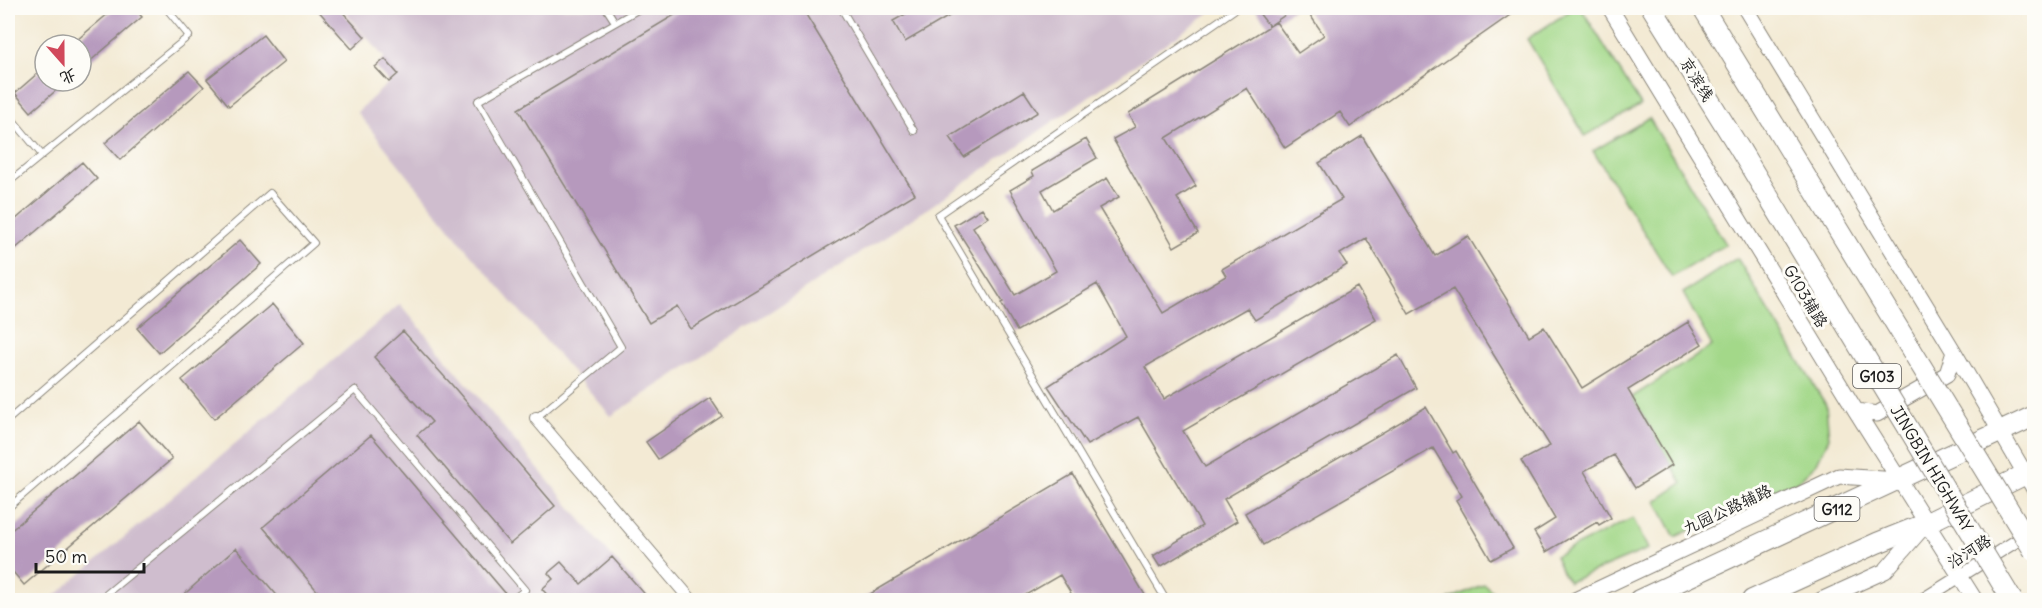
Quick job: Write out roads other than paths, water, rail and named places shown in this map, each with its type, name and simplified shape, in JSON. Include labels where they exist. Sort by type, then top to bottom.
[{"type":"highway","name":"京滨线","points":[[1652,8],[1741,151]]},
{"type":"highway","name":"G103","points":[[1703,8],[2034,551]]},
{"type":"highway","name":"JINGBIN HIGHWAY","points":[[1741,151],[2012,600]]},
{"type":"highway","name":"G112","points":[[1639,600],[1900,481],[2034,416]]},
{"type":"highway","points":[[1752,600],[1877,543],[2031,478]]},
{"type":"street","name":"G103辅路","points":[[1610,8],[1856,411],[1975,600]]},
{"type":"street","points":[[1745,8],[2031,478]]},
{"type":"street","points":[[1856,411],[1877,414],[1947,375],[1954,352]]},
{"type":"street","points":[[536,418],[691,600]]},
{"type":"street","name":"九园公路辅路","points":[[1575,600],[1839,476],[1900,481]]},
{"type":"street","points":[[1821,600],[1885,571],[1927,523]]},
{"type":"street","name":"沿河路","points":[[1922,600],[2034,530]]},
{"type":"lane","points":[[8,183],[189,36],[166,8]]},
{"type":"lane","points":[[606,8],[615,22]]},
{"type":"lane","points":[[536,418],[621,347],[478,101],[640,8]]},
{"type":"lane","points":[[841,8],[914,131]]},
{"type":"lane","points":[[1166,600],[938,215],[1237,8]]},
{"type":"lane","points":[[8,114],[42,155]]},
{"type":"lane","points":[[8,420],[270,193],[314,243],[8,508]]},
{"type":"lane","points":[[99,600],[355,390],[525,590],[512,600]]}]
